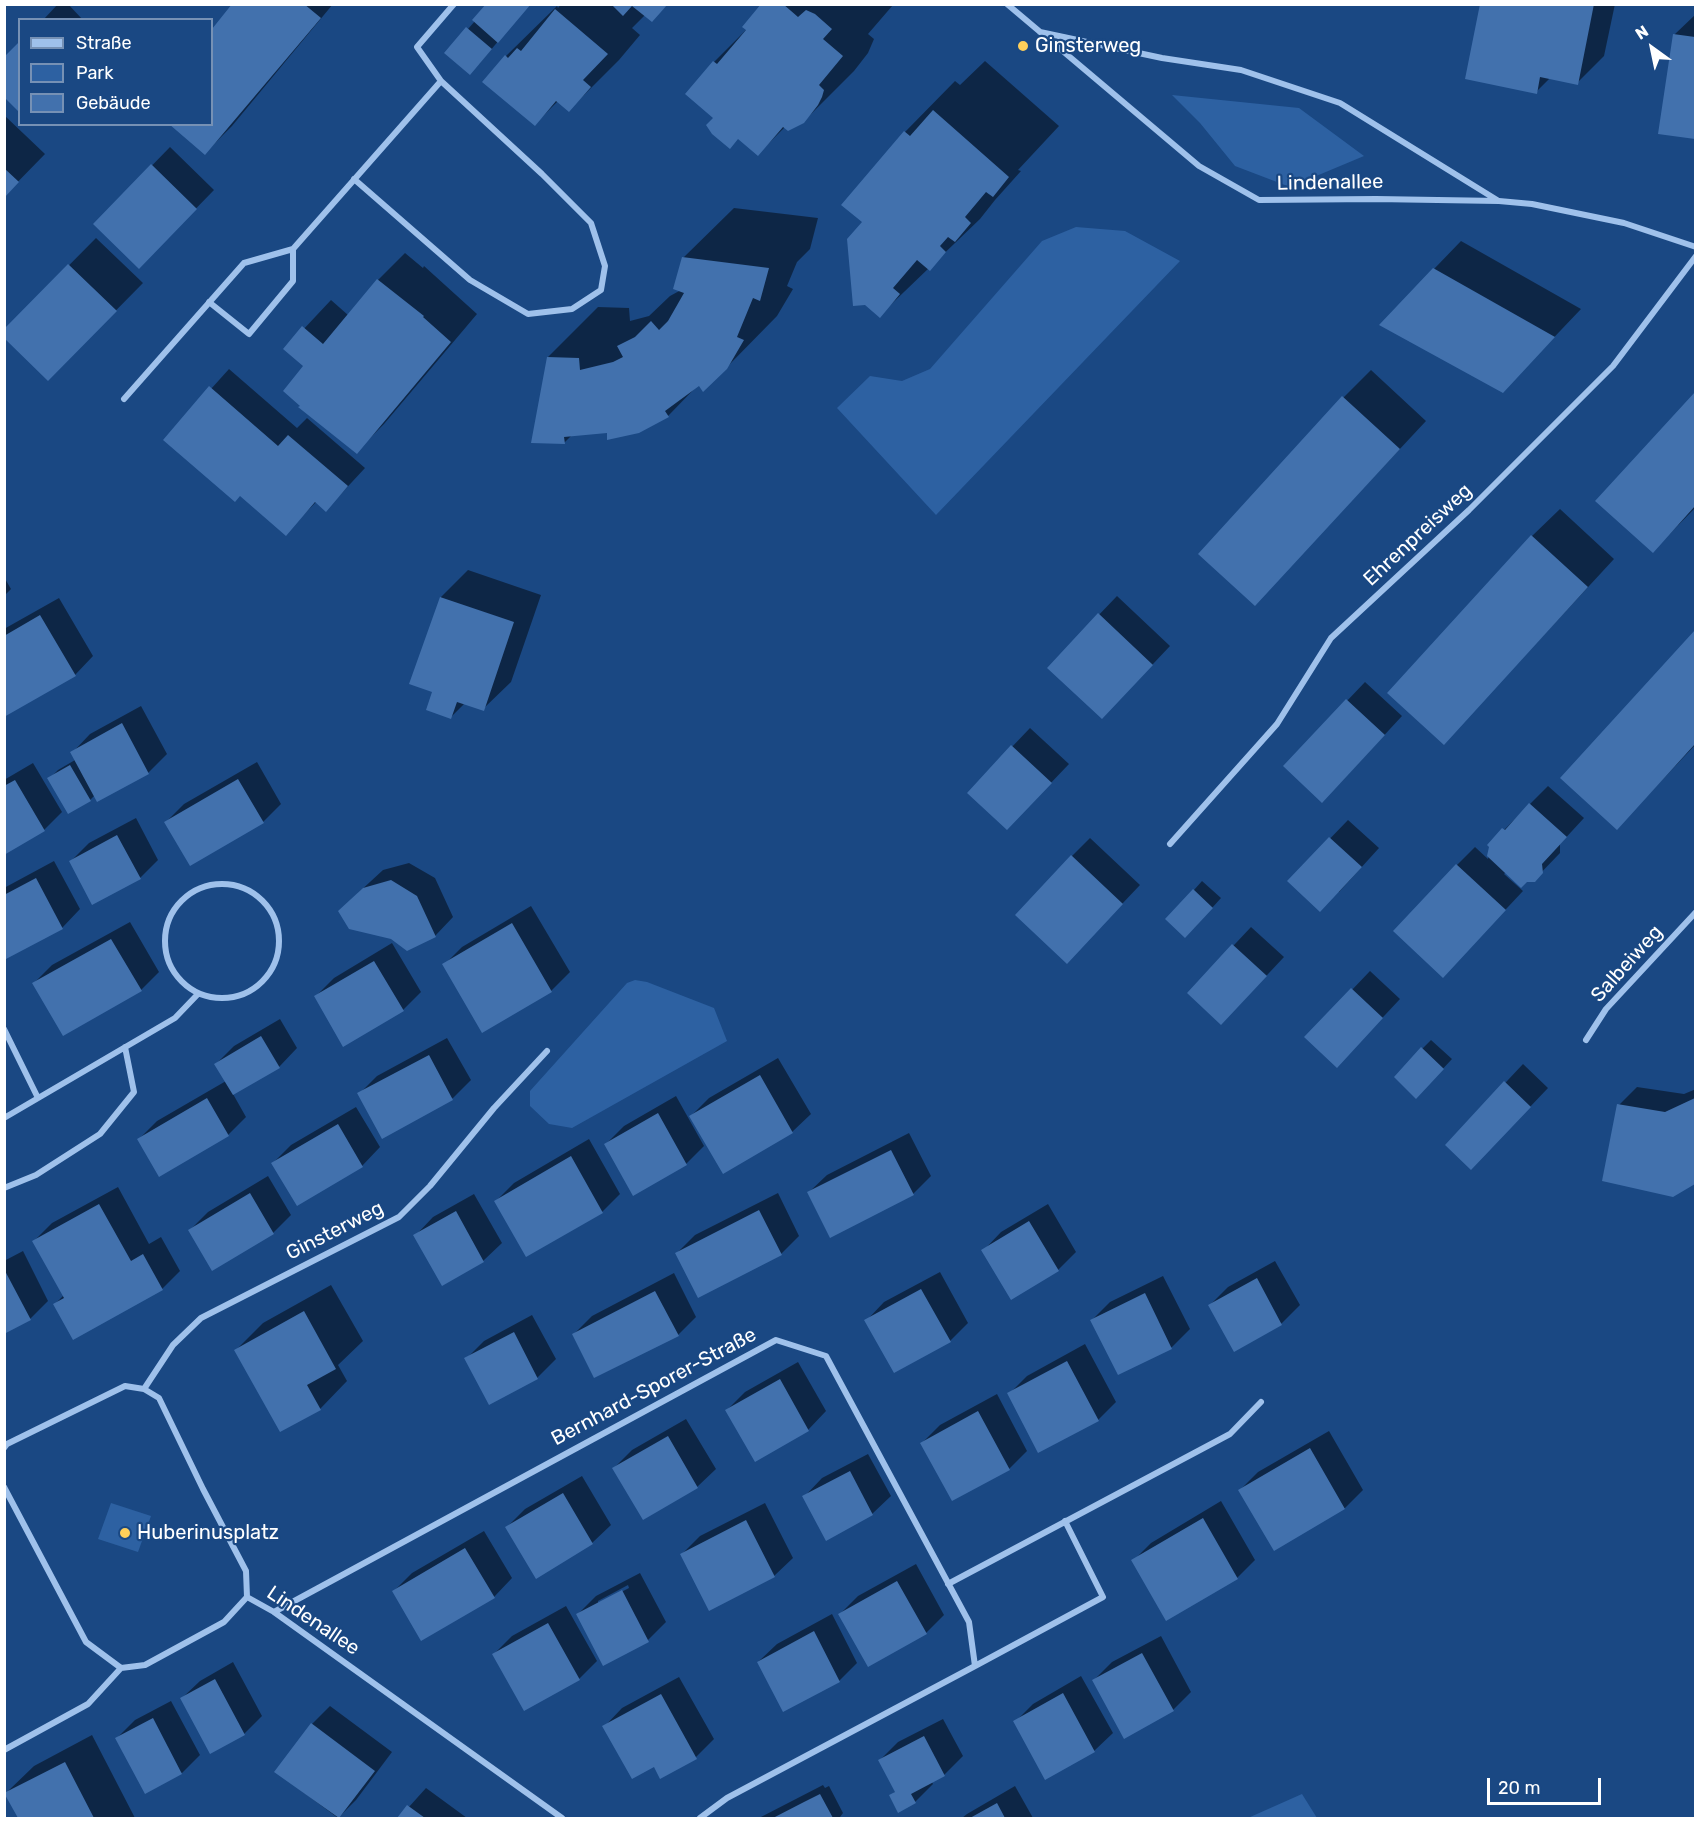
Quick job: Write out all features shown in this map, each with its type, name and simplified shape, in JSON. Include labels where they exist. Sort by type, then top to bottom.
[{"type":"street","points":[[354,179],[470,280],[528,314],[572,309],[601,290],[605,266],[591,223],[542,174],[441,81],[417,47],[454,4]]},
{"type":"street","name":"Lindenallee","points":[[1006,4],[1199,166],[1259,200],[1376,199],[1499,201],[1532,204],[1624,223],[1695,247]]},
{"type":"street","name":"Lindenallee","points":[[1040,32],[1162,58],[1241,70],[1340,103],[1499,201]]},
{"type":"street","points":[[124,399],[244,263],[293,249],[441,81]]},
{"type":"street","points":[[209,302],[249,334],[293,281],[293,249]]},
{"type":"street","name":"Ehrenpreisweg","points":[[1170,844],[1277,724],[1331,638],[1469,510],[1613,366],[1695,256]]},
{"type":"street","points":[[223,884],[240,887],[255,895],[272,914],[279,938],[278,956],[271,972],[259,985],[245,994],[228,998],[211,998],[198,993],[183,984],[172,971],[166,954],[165,937],[168,920],[190,894],[206,886],[223,884]]},
{"type":"street","name":"Salbeiweg","points":[[1586,1040],[1606,1009],[1695,912]]},
{"type":"street","points":[[4,1118],[175,1018],[198,993]]},
{"type":"street","points":[[4,1029],[39,1098]]},
{"type":"street","points":[[4,1188],[36,1175],[100,1134],[134,1092],[125,1047]]},
{"type":"street","name":"Ginsterweg","points":[[144,1389],[173,1345],[201,1318],[399,1217],[430,1186],[494,1108],[547,1051]]},
{"type":"street","name":"Bernhard-Sporer-Straße","points":[[274,1612],[776,1340],[826,1356],[969,1622],[975,1666]]},
{"type":"street","points":[[4,1448],[7,1444],[125,1386],[144,1389]]},
{"type":"street","name":"Lindenallee","points":[[144,1389],[159,1398],[246,1571],[247,1597],[274,1612],[561,1818]]},
{"type":"street","points":[[948,1584],[1230,1434],[1261,1402]]},
{"type":"street","points":[[4,1487],[86,1642],[121,1668]]},
{"type":"street","points":[[700,1818],[727,1798],[1103,1598],[1065,1521]]},
{"type":"street","points":[[4,1750],[88,1704],[121,1668],[145,1665],[224,1622],[247,1597]]},
{"type":"green space","points":[[1172,95],[1299,108],[1364,156],[1290,187],[1235,166],[1200,123]]},
{"type":"green space","points":[[1076,227],[1125,231],[1180,261],[936,515],[837,408],[870,376],[902,381],[930,369],[1042,241]]},
{"type":"green space","points":[[635,980],[647,982],[714,1008],[727,1041],[572,1128],[549,1124],[530,1106],[530,1091],[627,983]]},
{"type":"green space","points":[[111,1503],[151,1516],[138,1552],[98,1539]]},
{"type":"green space","points":[[1302,1794],[1317,1818],[1248,1818]]},
{"type":"building","points":[[232,4],[304,4],[321,18],[205,155],[171,126],[213,126],[213,28]]},
{"type":"building","points":[[486,4],[531,4],[498,43],[472,20]]},
{"type":"building","points":[[611,4],[668,4],[652,22],[632,6],[623,16]]},
{"type":"building","points":[[761,4],[783,4],[798,17],[806,10],[815,14],[832,29],[823,39],[843,56],[819,85],[824,90],[822,97],[804,123],[788,131],[783,127],[758,156],[738,139],[730,149],[712,134],[706,125],[713,118],[685,94],[713,61],[717,64],[746,30],[742,27]]},
{"type":"building","points":[[1480,4],[1594,4],[1578,85],[1540,77],[1537,94],[1465,79]]},
{"type":"building","points":[[555,9],[608,54],[583,80],[591,87],[569,112],[556,101],[535,126],[482,82],[505,55],[508,58],[517,48],[521,51]]},
{"type":"building","points":[[466,27],[492,49],[470,75],[444,53]]},
{"type":"building","points":[[1673,34],[1695,37],[1695,139],[1658,134]]},
{"type":"building","points":[[18,43],[18,111],[5,98],[5,56]]},
{"type":"building","points":[[933,110],[1009,177],[993,197],[986,192],[965,217],[971,223],[955,242],[948,237],[940,246],[946,252],[930,271],[917,260],[893,288],[900,294],[880,318],[865,305],[853,306],[847,239],[862,222],[841,205],[904,131],[910,136]]},
{"type":"building","points":[[151,164],[197,209],[139,269],[93,224]]},
{"type":"building","points":[[4,168],[19,182],[4,198]]},
{"type":"building","points":[[682,257],[769,268],[760,301],[753,298],[737,337],[744,340],[727,369],[703,392],[699,386],[665,411],[669,417],[639,433],[607,440],[607,433],[564,437],[565,444],[531,443],[547,357],[579,358],[580,370],[613,362],[623,357],[617,346],[635,337],[651,321],[659,330],[668,321],[684,293],[673,289]]},
{"type":"building","points":[[68,264],[117,311],[48,381],[4,338],[4,329]]},
{"type":"building","points":[[1433,268],[1555,337],[1503,393],[1379,325]]},
{"type":"building","points":[[377,279],[424,316],[451,342],[357,454],[298,407],[300,406],[283,391],[303,366],[283,349],[302,326],[323,344]]},
{"type":"building","points":[[209,386],[278,446],[288,435],[348,486],[326,512],[315,502],[286,536],[240,496],[235,502],[163,440]]},
{"type":"building","points":[[1695,392],[1695,506],[1653,553],[1595,501]]},
{"type":"building","points":[[1342,396],[1400,449],[1255,606],[1198,554]]},
{"type":"building","points":[[1531,535],[1588,587],[1444,745],[1387,693]]},
{"type":"building","points":[[440,597],[514,622],[484,711],[457,702],[451,719],[426,710],[432,692],[409,684]]},
{"type":"building","points":[[1098,613],[1153,665],[1102,719],[1047,668]]},
{"type":"building","points":[[40,615],[76,676],[4,717],[4,636]]},
{"type":"building","points":[[1695,630],[1695,744],[1617,830],[1560,778]]},
{"type":"building","points":[[1346,699],[1385,735],[1322,803],[1283,766]]},
{"type":"building","points":[[122,723],[149,774],[97,802],[70,752]]},
{"type":"building","points":[[1011,745],[1052,783],[1007,830],[967,793]]},
{"type":"building","points":[[70,765],[91,801],[68,814],[47,778]]},
{"type":"building","points":[[238,779],[264,823],[190,866],[164,822]]},
{"type":"building","points":[[15,780],[45,831],[4,855],[4,786]]},
{"type":"building","points":[[1529,803],[1567,837],[1542,864],[1543,873],[1535,882],[1527,882],[1521,888],[1487,856],[1489,847],[1487,845],[1502,828],[1505,830]]},
{"type":"building","points":[[117,835],[141,879],[92,905],[69,861]]},
{"type":"building","points":[[1329,837],[1362,867],[1320,912],[1287,881]]},
{"type":"building","points":[[1071,855],[1123,904],[1067,964],[1015,915]]},
{"type":"building","points":[[1456,864],[1506,910],[1443,978],[1393,931]]},
{"type":"building","points":[[36,878],[63,929],[6,959],[4,895]]},
{"type":"building","points":[[391,880],[417,896],[436,937],[407,951],[391,939],[349,929],[338,911],[363,888]]},
{"type":"building","points":[[1193,889],[1213,908],[1185,938],[1165,919]]},
{"type":"building","points":[[512,923],[552,992],[482,1033],[442,964]]},
{"type":"building","points":[[111,939],[142,991],[63,1036],[32,983]]},
{"type":"building","points":[[1232,944],[1267,976],[1221,1025],[1187,993]]},
{"type":"building","points":[[374,961],[404,1011],[343,1047],[314,996]]},
{"type":"building","points":[[1351,988],[1383,1018],[1337,1068],[1304,1037]]},
{"type":"building","points":[[261,1036],[280,1068],[233,1095],[214,1064]]},
{"type":"building","points":[[1421,1047],[1444,1069],[1416,1099],[1394,1077]]},
{"type":"building","points":[[429,1055],[453,1100],[382,1139],[357,1093]]},
{"type":"building","points":[[760,1075],[793,1133],[723,1174],[689,1116]]},
{"type":"building","points":[[1504,1081],[1531,1107],[1471,1170],[1445,1145]]},
{"type":"building","points":[[207,1098],[229,1136],[159,1177],[137,1139]]},
{"type":"building","points":[[1695,1098],[1695,1184],[1673,1197],[1602,1181],[1617,1104],[1665,1112]]},
{"type":"building","points":[[658,1113],[687,1165],[633,1196],[604,1144]]},
{"type":"building","points":[[338,1124],[363,1167],[297,1206],[271,1163]]},
{"type":"building","points":[[891,1150],[914,1195],[830,1238],[807,1192]]},
{"type":"building","points":[[571,1156],[603,1213],[526,1257],[494,1201]]},
{"type":"building","points":[[250,1193],[274,1234],[212,1271],[188,1230]]},
{"type":"building","points":[[99,1204],[131,1261],[143,1254],[163,1290],[73,1340],[53,1304],[64,1298],[32,1241]]},
{"type":"building","points":[[759,1210],[782,1255],[698,1298],[675,1253]]},
{"type":"building","points":[[456,1211],[484,1262],[442,1286],[413,1235]]},
{"type":"building","points":[[1029,1221],[1059,1271],[1011,1300],[981,1250]]},
{"type":"building","points":[[4,1269],[31,1320],[4,1334]]},
{"type":"building","points":[[1257,1278],[1282,1325],[1234,1352],[1208,1305]]},
{"type":"building","points":[[921,1289],[951,1342],[894,1373],[864,1320]]},
{"type":"building","points":[[655,1291],[679,1336],[594,1378],[572,1334]]},
{"type":"building","points":[[1145,1293],[1172,1349],[1118,1375],[1090,1320]]},
{"type":"building","points":[[304,1311],[336,1369],[307,1385],[321,1410],[280,1432],[234,1350]]},
{"type":"building","points":[[514,1332],[538,1379],[489,1405],[464,1358]]},
{"type":"building","points":[[1067,1361],[1099,1421],[1038,1453],[1007,1393]]},
{"type":"building","points":[[780,1379],[809,1431],[755,1462],[725,1410]]},
{"type":"building","points":[[978,1411],[1010,1470],[952,1501],[920,1443]]},
{"type":"building","points":[[668,1436],[698,1488],[643,1520],[612,1468]]},
{"type":"building","points":[[1310,1448],[1345,1509],[1274,1551],[1238,1490]]},
{"type":"building","points":[[850,1471],[873,1515],[826,1541],[802,1496]]},
{"type":"building","points":[[563,1493],[593,1544],[536,1579],[505,1527]]},
{"type":"building","points":[[1203,1518],[1238,1579],[1166,1621],[1131,1560]]},
{"type":"building","points":[[746,1520],[775,1577],[709,1611],[680,1554]]},
{"type":"building","points":[[465,1548],[495,1598],[421,1641],[392,1591]]},
{"type":"building","points":[[897,1581],[927,1634],[868,1667],[838,1614]]},
{"type":"building","points":[[622,1590],[649,1642],[603,1666],[576,1614]]},
{"type":"building","points":[[548,1623],[580,1680],[524,1711],[492,1654]]},
{"type":"building","points":[[814,1631],[840,1682],[783,1712],[757,1662]]},
{"type":"building","points":[[1142,1653],[1174,1711],[1124,1739],[1092,1680]]},
{"type":"building","points":[[215,1679],[245,1735],[210,1754],[180,1698]]},
{"type":"building","points":[[1063,1693],[1095,1752],[1045,1780],[1013,1721]]},
{"type":"building","points":[[661,1694],[697,1759],[660,1779],[654,1767],[632,1779],[602,1726]]},
{"type":"building","points":[[153,1718],[182,1774],[145,1794],[115,1738]]},
{"type":"building","points":[[311,1723],[375,1771],[339,1818],[274,1772]]},
{"type":"building","points":[[924,1736],[945,1776],[911,1794],[916,1803],[898,1813],[889,1795],[895,1792],[878,1760]]},
{"type":"building","points":[[65,1762],[94,1818],[18,1818],[4,1793]]},
{"type":"building","points":[[820,1794],[833,1818],[773,1818],[804,1802]]},
{"type":"building","points":[[997,1803],[1005,1818],[970,1818]]},
{"type":"building","points":[[407,1805],[425,1818],[397,1818]]},
{"type":"place","name":"Ginsterweg","points":[[1023,46]]},
{"type":"place","name":"Huberinusplatz","points":[[125,1533]]}]
